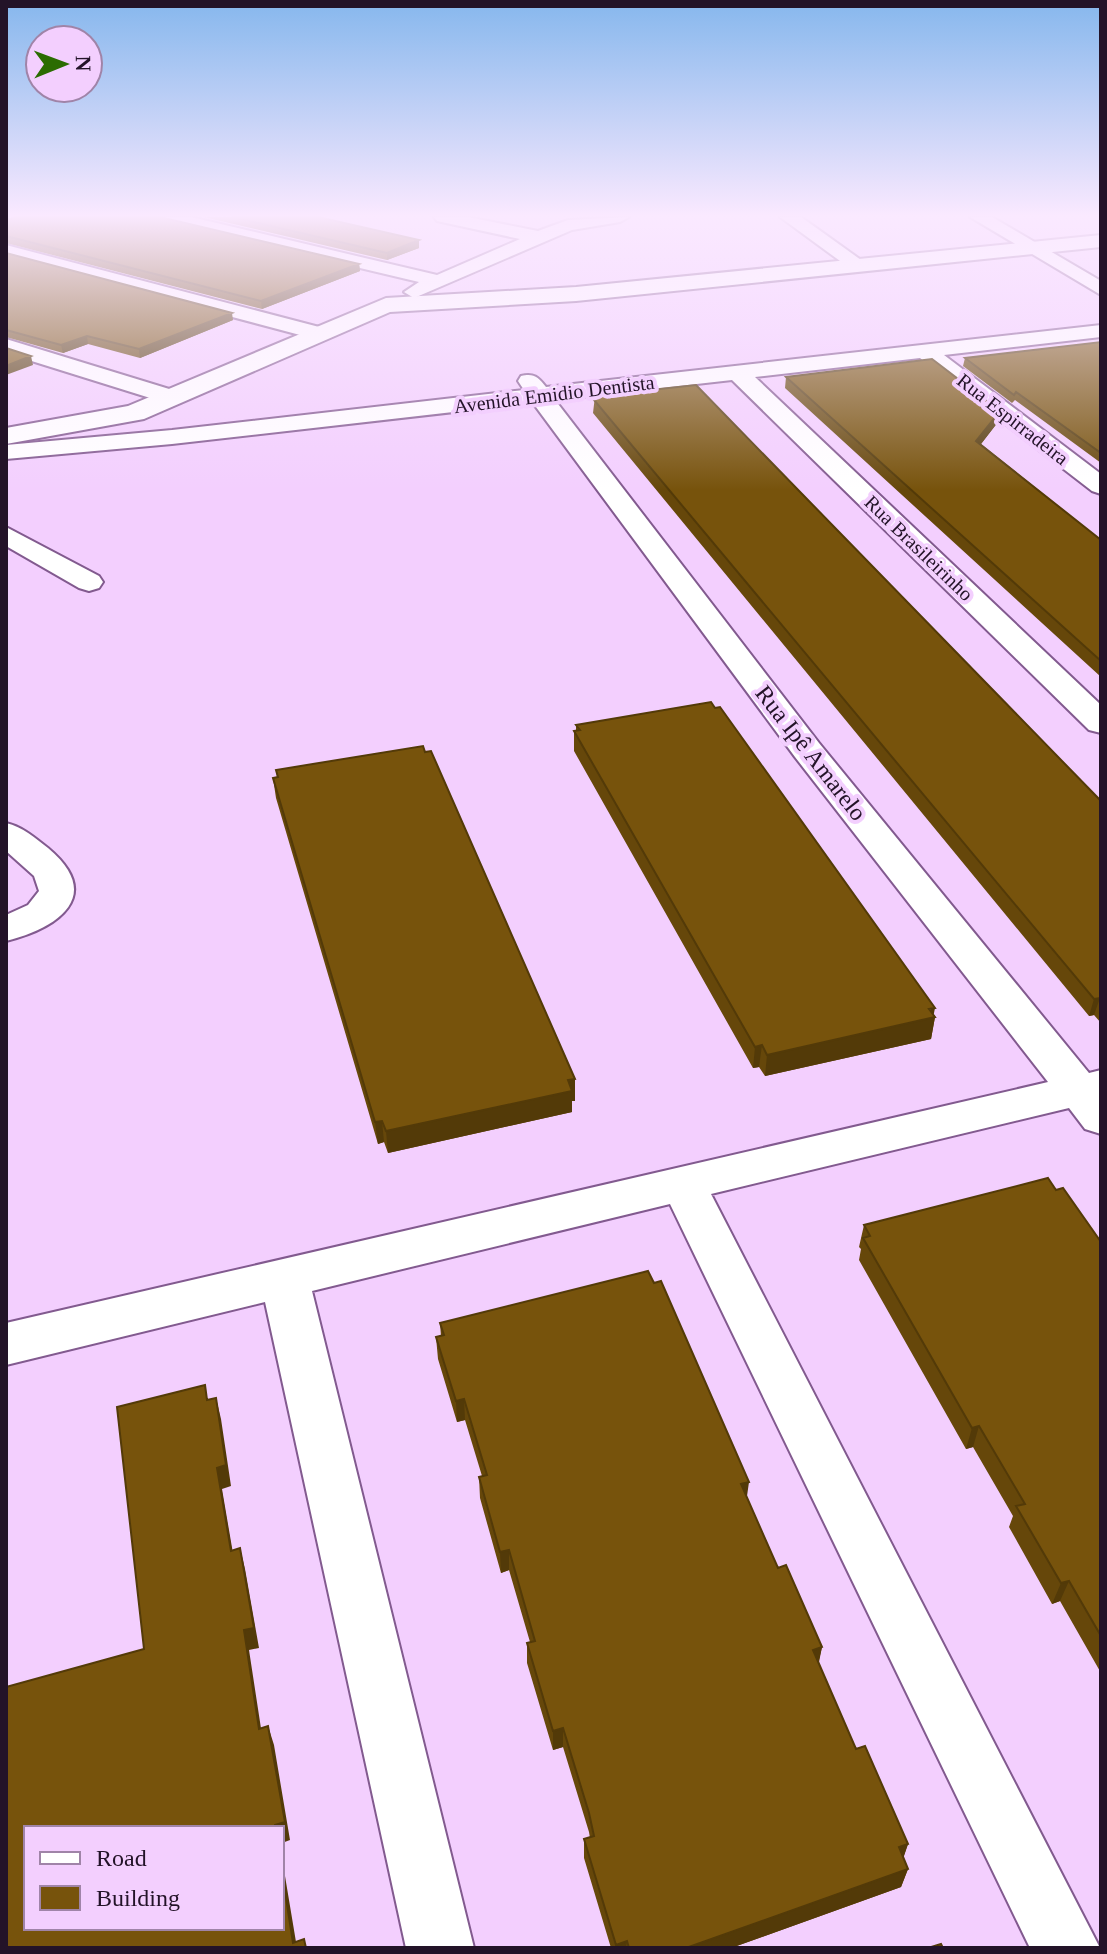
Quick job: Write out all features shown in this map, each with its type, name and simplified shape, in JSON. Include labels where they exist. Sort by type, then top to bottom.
[{"type":"street","points":[[221,308],[315,333]]},
{"type":"street","points":[[6,436],[135,413],[378,308]]},
{"type":"street","name":"Avenida Emidio Dentista","points":[[356,401],[737,372],[1100,329]]},
{"type":"street","name":"Avenida Emidio Dentista","points":[[6,452],[172,437],[535,388],[1100,329]]},
{"type":"street","points":[[6,346],[171,397]]},
{"type":"street","name":"Rua Espirradeira","points":[[926,352],[1101,486]]},
{"type":"street","name":"Rua Brasileirinho","points":[[737,372],[1101,723]]},
{"type":"street","name":"Rua Ipê Amarelo","points":[[535,388],[807,750],[1094,1098]]},
{"type":"street","points":[[135,413],[172,437]]},
{"type":"street","points":[[6,535],[89,582]]},
{"type":"street","points":[[6,834],[54,874],[57,890],[55,900],[41,913],[6,929]]},
{"type":"street","points":[[6,1344],[683,1184],[1094,1098]]},
{"type":"street","points":[[683,1184],[1066,1948]]},
{"type":"street","points":[[284,1278],[440,1948]]},
{"type":"building","points":[[6,308],[214,308],[232,313],[139,349],[87,336],[61,345],[6,330]]},
{"type":"building","points":[[1101,342],[1101,453],[965,358]]},
{"type":"building","points":[[6,348],[31,356],[6,366]]},
{"type":"building","points":[[932,359],[1000,411],[976,441],[1101,540],[1101,661],[786,377]]},
{"type":"building","points":[[696,385],[1101,801],[1101,999],[1094,999],[594,400],[597,399],[595,396]]},
{"type":"building","points":[[711,702],[715,708],[720,707],[935,1008],[929,1009],[935,1017],[767,1055],[762,1045],[755,1047],[574,731],[580,730],[576,725]]},
{"type":"building","points":[[423,746],[425,752],[431,751],[575,1079],[568,1080],[572,1091],[386,1131],[382,1121],[375,1122],[273,778],[278,777],[276,770]]},
{"type":"building","points":[[1048,1178],[1056,1190],[1063,1188],[1101,1242],[1101,1636],[1069,1581],[1061,1583],[1016,1506],[1025,1504],[979,1426],[972,1428],[863,1238],[870,1236],[864,1225]]},
{"type":"building","points":[[648,1271],[654,1283],[661,1281],[749,1482],[741,1484],[778,1568],[786,1565],[822,1647],[813,1650],[856,1749],[865,1746],[908,1844],[899,1847],[908,1869],[686,1948],[629,1948],[627,1941],[616,1945],[584,1839],[594,1836],[589,1813],[563,1728],[553,1731],[527,1643],[535,1641],[509,1550],[500,1552],[479,1477],[487,1475],[464,1399],[456,1401],[436,1337],[444,1335],[440,1323]]},
{"type":"building","points":[[205,1385],[207,1400],[216,1398],[226,1465],[217,1468],[231,1551],[240,1548],[254,1628],[244,1630],[259,1729],[268,1726],[285,1822],[275,1826],[24,1826],[24,1930],[284,1930],[284,1885],[293,1943],[304,1939],[306,1948],[6,1948],[6,1687],[144,1649],[117,1407]]}]
